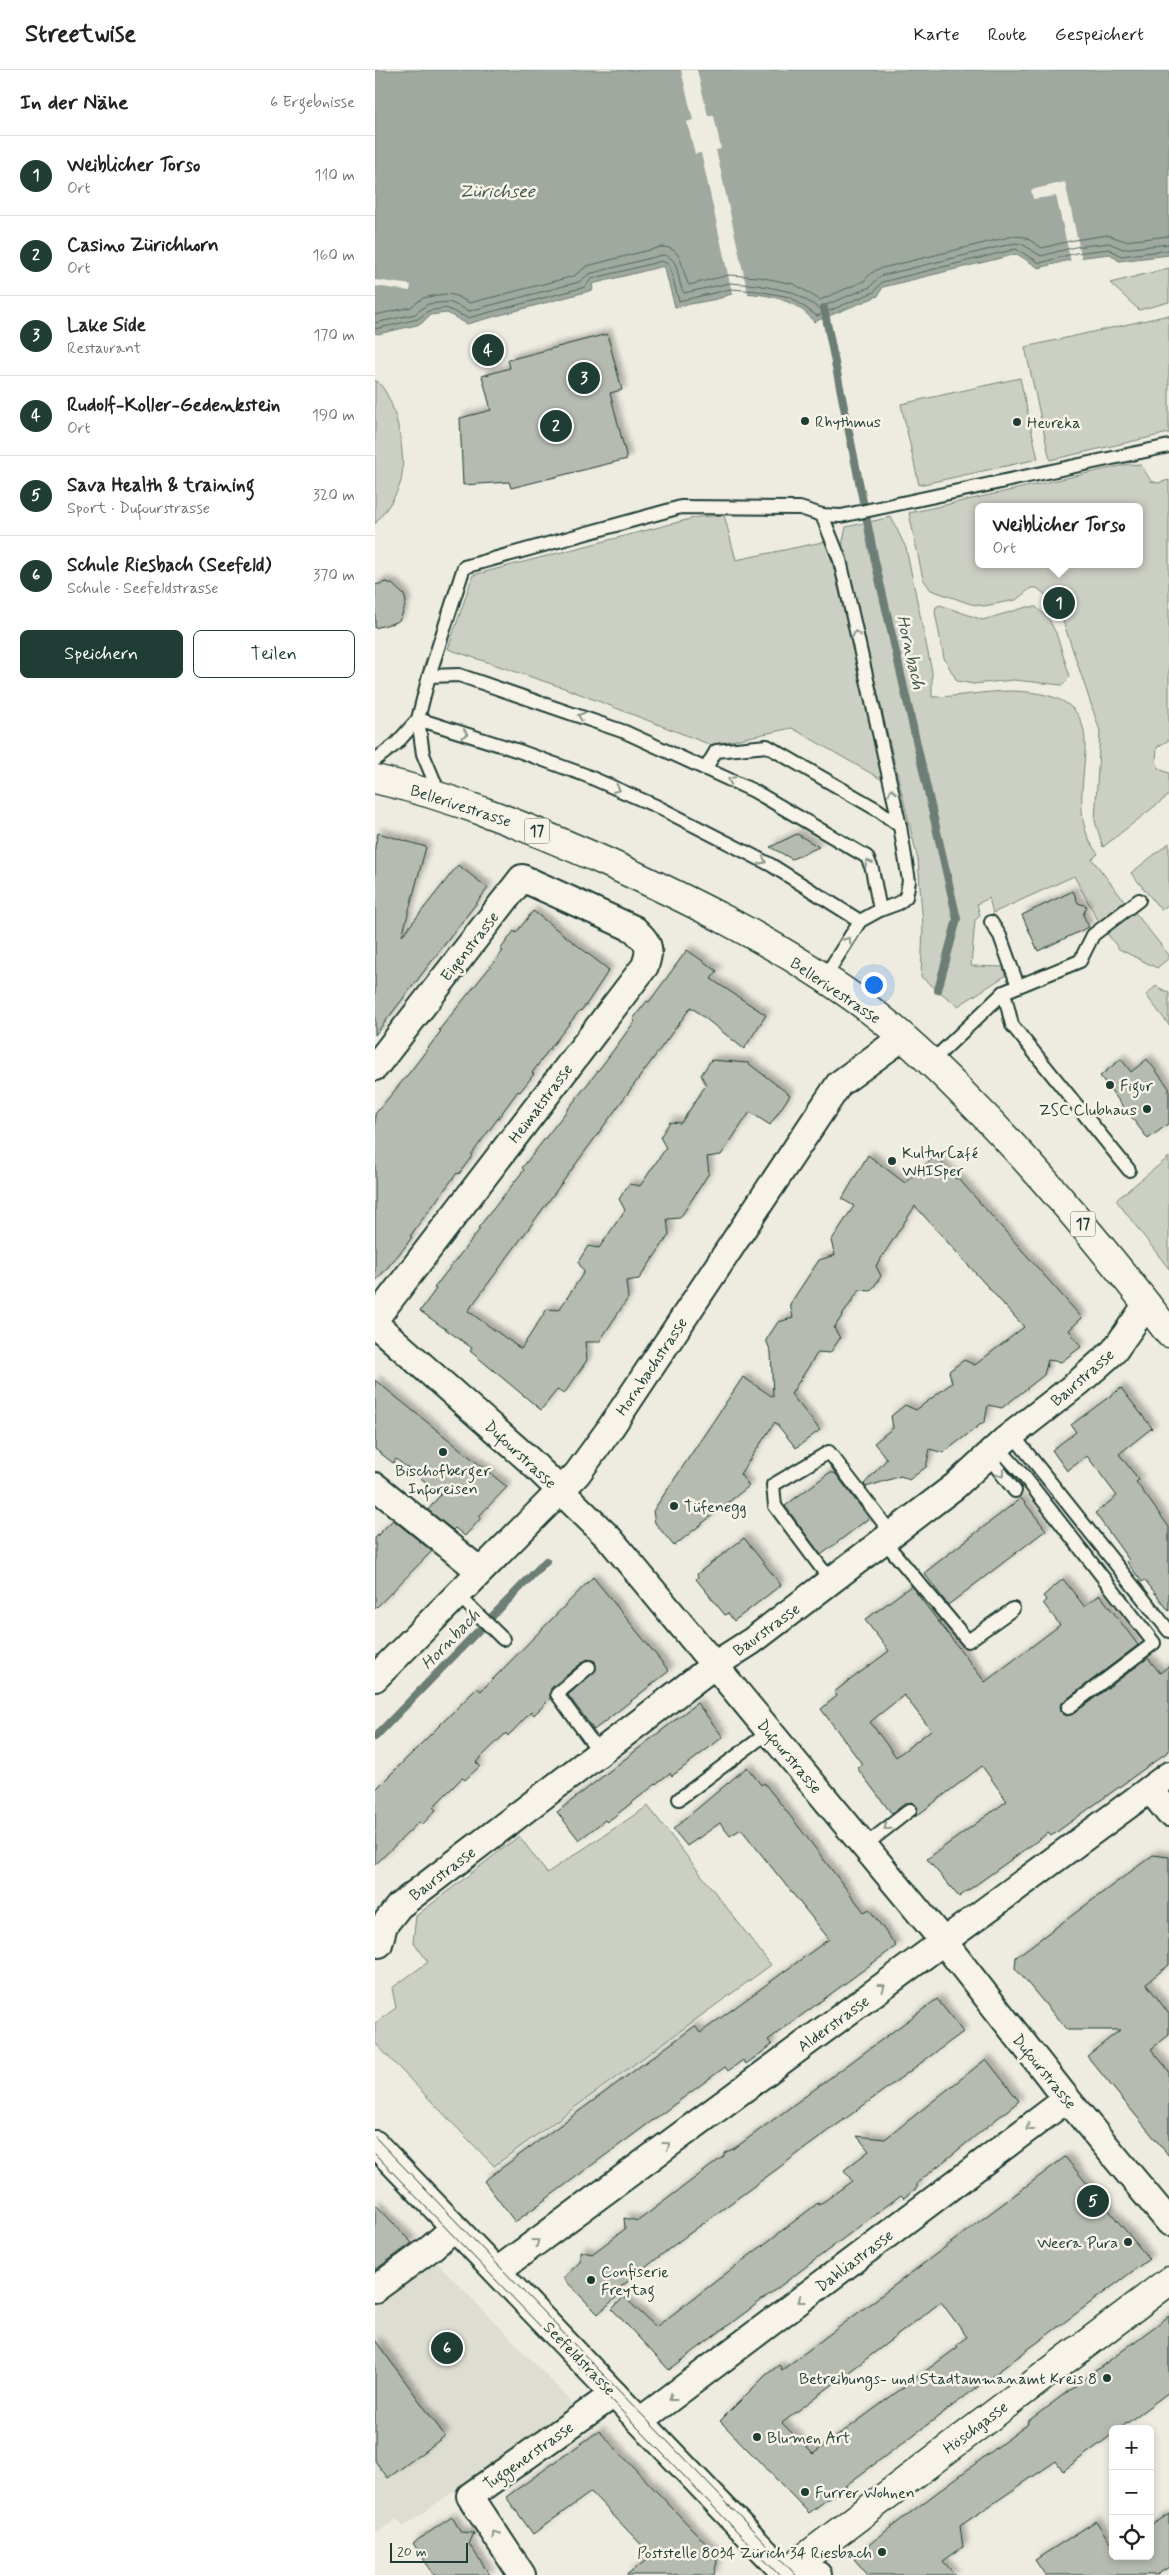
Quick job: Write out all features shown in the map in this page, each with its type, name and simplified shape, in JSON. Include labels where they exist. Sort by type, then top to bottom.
[{"type":"main road","name":"Bellerivestrasse","points":[[375,779],[440,796],[533,830],[692,901],[735,923],[845,992],[903,1037],[931,1062],[1022,1154],[1072,1210],[1169,1333]]},
{"type":"main road","name":"Höschgasse","points":[[785,2574],[1169,2281]]},
{"type":"street","name":"Eigenstrasse","points":[[375,1068],[522,878],[584,904]]},
{"type":"street","name":"Heimatstrasse","points":[[375,1319],[645,966],[649,954],[648,943],[634,929],[584,904]]},
{"type":"street","name":"Hornbachstrasse","points":[[375,1678],[577,1474],[601,1443],[839,1084],[903,1037]]},
{"type":"street","name":"Baurstrasse","points":[[379,1944],[384,1925],[399,1906],[716,1664],[752,1642],[955,1486],[999,1446],[1115,1351],[1147,1304]]},
{"type":"street","name":"Dufourstrasse","points":[[375,1324],[528,1459],[610,1539],[716,1664],[943,1942],[1067,2099],[1169,2222]]},
{"type":"street","points":[[375,1486],[480,1570]]},
{"type":"street","points":[[1160,1782],[1169,1813]]},
{"type":"street","name":"Alderstrasse","points":[[497,2271],[1160,1782]]},
{"type":"street","name":"Dahliastrasse","points":[[640,2421],[1067,2099]]},
{"type":"street","name":"Seefeldstrasse","points":[[375,2144],[785,2574]]},
{"type":"street","points":[[375,2289],[431,2248],[454,2228]]},
{"type":"street","name":"Tuggenerstrasse","points":[[522,2575],[470,2496],[614,2394]]},
{"type":"street","points":[[785,2574],[818,2575]]},
{"type":"lane","points":[[440,796],[423,754],[418,719],[429,676],[464,567],[681,507],[800,508],[822,515],[841,516],[1169,446]]},
{"type":"lane","points":[[822,515],[840,560],[900,826],[909,881],[906,897],[899,903],[880,910],[860,921],[824,978]]},
{"type":"lane","points":[[429,676],[459,675],[625,732],[754,791],[867,857],[872,869],[880,910]]},
{"type":"lane","points":[[375,760],[396,744],[418,719]]},
{"type":"lane","points":[[418,719],[577,772],[656,806],[771,865],[860,921]]},
{"type":"lane","points":[[705,768],[716,751],[767,746],[878,810],[900,826]]},
{"type":"lane","points":[[931,1062],[1004,992],[1080,961],[1093,935],[1139,900]]},
{"type":"lane","points":[[991,922],[1001,936],[1018,986]]},
{"type":"lane","points":[[1004,992],[1012,1025],[1129,1170]]},
{"type":"lane","points":[[999,1446],[1015,1491]]},
{"type":"lane","points":[[999,1446],[1169,1631]]},
{"type":"lane","points":[[999,1446],[1154,1643],[1068,1708]]},
{"type":"lane","points":[[831,1581],[775,1506],[773,1485],[829,1452],[888,1537],[968,1641],[1013,1608]]},
{"type":"lane","points":[[457,1594],[498,1635]]},
{"type":"lane","points":[[589,1667],[557,1694],[600,1753]]},
{"type":"lane","points":[[679,1800],[770,1731]]},
{"type":"lane","points":[[864,1846],[910,1810]]},
{"type":"shaded area","points":[[1169,268],[1169,302],[1139,310],[1110,283]]},
{"type":"shaded area","points":[[1169,315],[1169,433],[1050,460],[1025,347]]},
{"type":"shaded area","points":[[1020,378],[1038,459],[919,485],[901,404]]},
{"type":"shaded area","points":[[375,380],[389,398],[394,412],[401,442],[402,471],[401,481],[396,493],[375,524]]},
{"type":"shaded area","points":[[1129,464],[1141,465],[1151,481],[1158,483],[1169,480],[1169,740],[1157,747],[1156,761],[1159,769],[1169,773],[1169,795],[1103,847],[1095,821],[1100,731],[1062,618],[1047,596],[1037,588],[1031,588],[1016,600],[984,606],[971,604],[931,590],[923,579],[909,513]]},
{"type":"shaded area","points":[[724,515],[736,560],[827,541],[886,782],[792,728],[711,745],[567,689],[448,649],[473,575],[698,517]]},
{"type":"shaded area","points":[[891,517],[906,548],[932,672],[932,697],[1012,691],[1051,696],[1073,709],[1083,728],[1085,751],[1082,803],[1085,830],[1098,854],[1092,859],[1126,903],[1099,922],[1074,876],[993,913],[989,898],[977,904],[980,916],[975,920],[971,966],[1004,967],[1005,976],[958,1006],[921,977],[923,926],[918,860],[842,546],[846,527]]},
{"type":"shaded area","points":[[940,605],[983,620],[1027,607],[1036,607],[1048,618],[1056,633],[1070,677],[1062,685],[1014,680],[973,684],[957,681],[944,658],[935,612],[936,607]]},
{"type":"shaded area","points":[[1169,843],[1169,904],[1161,910],[1131,873]]},
{"type":"shaded area","points":[[1133,910],[1169,955],[1169,958],[1157,968],[1119,949],[1105,931]]},
{"type":"shaded area","points":[[1156,986],[1169,993],[1169,1025],[1146,995]]},
{"type":"shaded area","points":[[1169,1157],[1169,1269],[1116,1200]]},
{"type":"shaded area","points":[[648,1806],[771,1965],[494,2166],[375,2043],[375,2023],[396,2008],[392,1988],[428,1962],[413,1941],[416,1916],[519,1836],[547,1873]]},
{"type":"shaded area","points":[[430,2255],[568,2398],[571,2406],[567,2412],[403,2527],[397,2519],[375,2534],[375,2297]]},
{"type":"water","name":"Zürichsee","points":[[375,70],[1169,70],[1169,255],[1119,261],[1110,254],[1077,258],[1039,268],[1017,254],[883,287],[878,296],[814,322],[807,314],[788,302],[766,295],[732,294],[717,299],[675,307],[664,266],[592,284],[593,290],[467,324],[447,313],[430,315],[421,324],[378,334],[375,333]]},
{"type":"pier","points":[[681,70],[697,70],[708,116],[714,116],[721,149],[716,150],[749,298],[733,297],[701,153],[695,154],[687,122],[693,120]]},
{"type":"pier","points":[[1065,182],[1082,260],[1071,262],[1056,196],[1033,199],[1031,190]]},
{"type":"pier","points":[[375,280],[411,285],[410,291],[375,286]]},
{"type":"building","points":[[607,334],[622,390],[610,393],[627,459],[511,488],[509,482],[463,485],[460,418],[491,410],[482,376],[510,368],[508,360]]},
{"type":"building","points":[[386,582],[392,584],[404,595],[406,602],[401,618],[397,622],[375,628],[375,585]]},
{"type":"building","points":[[378,833],[426,847],[402,936],[458,865],[488,888],[375,1035],[375,846]]},
{"type":"building","points":[[797,834],[819,847],[792,859],[770,847]]},
{"type":"building","points":[[1073,891],[1078,903],[1087,906],[1083,915],[1089,927],[1038,951],[1022,915]]},
{"type":"building","points":[[533,911],[609,970],[588,1002],[548,1051],[532,1073],[534,1074],[520,1092],[518,1091],[459,1174],[457,1173],[410,1236],[412,1237],[405,1247],[375,1282],[375,1114],[410,1072],[441,1031],[439,1030],[503,951],[500,950],[514,931],[516,933]]},
{"type":"building","points":[[687,950],[717,971],[711,979],[766,1015],[744,1049],[691,1007],[468,1311],[521,1349],[547,1309],[559,1310],[584,1272],[578,1262],[588,1246],[599,1248],[625,1210],[619,1199],[629,1184],[640,1186],[666,1148],[660,1137],[670,1122],[681,1123],[706,1085],[701,1075],[711,1060],[748,1063],[790,1095],[770,1125],[750,1112],[721,1155],[707,1157],[709,1173],[680,1218],[667,1219],[669,1235],[639,1279],[626,1281],[628,1298],[599,1342],[585,1342],[587,1360],[564,1394],[557,1390],[541,1410],[470,1351],[472,1348],[420,1311],[436,1289],[434,1288],[480,1229],[478,1228],[524,1170],[522,1168],[604,1063],[635,1021],[633,1019],[647,1001],[649,1002]]},
{"type":"building","name":"ZSC Clubhaus","points":[[1121,1059],[1131,1072],[1147,1059],[1169,1088],[1169,1123],[1148,1139],[1100,1076]]},
{"type":"building","points":[[868,1155],[905,1183],[935,1156],[956,1179],[958,1178],[1082,1318],[1069,1330],[1081,1347],[1061,1362],[1048,1360],[1044,1375],[1002,1408],[988,1405],[985,1421],[943,1453],[930,1449],[926,1467],[909,1480],[901,1476],[866,1487],[864,1484],[887,1459],[874,1443],[893,1428],[891,1416],[905,1405],[916,1410],[952,1383],[949,1371],[964,1360],[975,1365],[1024,1327],[915,1206],[876,1266],[881,1276],[871,1291],[859,1290],[834,1328],[840,1338],[830,1353],[818,1352],[791,1394],[820,1430],[796,1448],[775,1422],[740,1474],[749,1486],[674,1546],[655,1523],[653,1511],[743,1377],[773,1397],[771,1352],[766,1340],[778,1322],[793,1318],[790,1304],[819,1260],[835,1255],[831,1241],[854,1206],[842,1199]]},
{"type":"building","points":[[375,1380],[507,1487],[479,1516],[481,1518],[465,1536],[455,1528],[453,1530],[428,1510],[441,1494],[396,1459],[393,1463],[375,1449]]},
{"type":"building","points":[[1121,1388],[1152,1428],[1119,1454],[1139,1480],[1136,1482],[1169,1527],[1169,1611],[1145,1580],[1142,1582],[1127,1562],[1129,1560],[1095,1513],[1117,1496],[1087,1456],[1067,1471],[1052,1450],[1076,1432],[1071,1425]]},
{"type":"building","points":[[829,1473],[835,1473],[869,1518],[821,1555],[785,1506]]},
{"type":"building","points":[[1021,1498],[1046,1530],[948,1605],[924,1573]]},
{"type":"building","points":[[393,1520],[432,1551],[375,1609],[375,1538]]},
{"type":"building","points":[[744,1538],[781,1585],[734,1621],[728,1613],[725,1615],[696,1579],[698,1577],[697,1574]]},
{"type":"building","points":[[593,1577],[669,1671],[594,1730],[568,1695],[596,1670],[595,1661],[588,1659],[584,1661],[551,1688],[550,1699],[534,1715],[531,1712],[508,1736],[506,1733],[476,1762],[480,1766],[465,1780],[462,1778],[433,1807],[436,1810],[422,1825],[419,1822],[375,1865],[375,1790],[477,1688],[481,1691]]},
{"type":"building","points":[[1063,1579],[1084,1606],[1100,1595],[1138,1645],[1063,1702],[1060,1705],[1061,1712],[1065,1716],[1073,1714],[1148,1658],[1160,1673],[1169,1666],[1169,1751],[1051,1836],[1048,1833],[959,1897],[927,1859],[1007,1801],[982,1766],[915,1817],[918,1808],[913,1802],[905,1803],[892,1814],[857,1768],[862,1764],[821,1709],[837,1696],[834,1692],[889,1651],[865,1620],[911,1586],[985,1682],[1060,1625],[1043,1603],[1046,1600],[1043,1596]],"holes":[[[904,1695],[931,1730],[896,1757],[870,1722]]]},
{"type":"building","points":[[697,1703],[723,1737],[672,1776],[670,1773],[607,1822],[605,1820],[579,1840],[557,1812]]},
{"type":"building","points":[[747,1767],[761,1785],[764,1783],[864,1912],[869,1909],[896,1946],[768,2040],[772,2045],[746,2064],[743,2060],[728,2071],[725,2067],[515,2222],[484,2181],[695,2026],[700,2033],[829,1939],[741,1829],[730,1836],[720,1823],[687,1846],[673,1829]]},
{"type":"building","points":[[1153,1855],[1169,1857],[1169,1965],[1146,1983],[1169,2014],[1169,2035],[1151,2049],[1169,2071],[1169,2156],[1087,2056],[1120,2030],[1067,2030],[1015,1968],[1016,1957]]},
{"type":"building","points":[[937,1999],[963,2032],[674,2245],[617,2290],[621,2293],[598,2314],[563,2278],[580,2262],[580,2251],[592,2254],[625,2229],[624,2218],[638,2221],[724,2156],[724,2153],[735,2148]]},
{"type":"building","points":[[986,2059],[1019,2101],[917,2183],[917,2188],[904,2198],[901,2195],[669,2370],[612,2309],[624,2297],[656,2327],[818,2203],[819,2205],[852,2181],[844,2170],[869,2151],[857,2136],[885,2139]]},
{"type":"building","points":[[1065,2157],[1149,2259],[809,2513],[720,2421],[766,2375],[779,2365],[782,2370]],"holes":[[[941,2302],[967,2337],[956,2345],[958,2347],[813,2454],[782,2423]]]},
{"type":"building","points":[[375,2204],[412,2243],[375,2270]]},
{"type":"building","points":[[1169,2316],[1169,2392],[1124,2425],[1109,2425],[1109,2437],[1063,2471],[1056,2461],[960,2526],[963,2547],[943,2561],[955,2575],[868,2575],[854,2559],[886,2531],[1028,2424],[1027,2422]]},
{"type":"building","points":[[375,2340],[445,2436],[388,2478],[375,2461]]},
{"type":"building","points":[[599,2431],[714,2552],[717,2561],[714,2575],[626,2575],[652,2556],[591,2492],[533,2534],[506,2497]]},
{"type":"building","points":[[1169,2514],[1169,2567],[1157,2575],[1045,2575],[1035,2560],[1096,2521],[1109,2541],[1109,2560],[1154,2560],[1154,2523]]},
{"type":"building","points":[[452,2517],[461,2532],[474,2533],[469,2544],[490,2575],[434,2575],[413,2543]]},
{"type":"waterway","name":"Hornbach","points":[[824,308],[875,561],[957,919],[938,990]]},
{"type":"waterway","name":"Hornbach","points":[[375,1737],[546,1561]]},
{"type":"tram line","points":[[375,2137],[796,2575]]},
{"type":"tram line","points":[[375,2154],[779,2575]]},
{"type":"place","name":"Rudolf-Koller-Gedenkstein","points":[[488,350]]},
{"type":"place","name":"Lake Side","points":[[584,378]]},
{"type":"place","name":"Rhythmus","points":[[805,421]]},
{"type":"place","name":"Heureka","points":[[1017,422]]},
{"type":"place","name":"Casino Zürichhorn","points":[[556,426]]},
{"type":"place","name":"Weiblicher Torso","points":[[1059,603]]},
{"type":"place","name":"Figur","points":[[1110,1085]]},
{"type":"place","name":"ZSC Clubhaus","points":[[1147,1109]]},
{"type":"place","name":"KulturCafé WHISper","points":[[892,1161]]},
{"type":"place","name":"Bischofberger Inforeisen","points":[[443,1452]]},
{"type":"place","name":"Tüfenegg","points":[[674,1506]]},
{"type":"place","name":"Sava Health & training","points":[[1093,2201]]},
{"type":"place","name":"Weera Pura","points":[[1128,2242]]},
{"type":"place","name":"Confiserie Freytag","points":[[591,2280]]},
{"type":"place","name":"Schule Riesbach (Seefeld)","points":[[447,2348]]},
{"type":"place","name":"Betreibungs- und Stadtammanamt Kreis 8","points":[[1107,2378]]},
{"type":"place","name":"Blumen Art","points":[[757,2437]]},
{"type":"place","name":"Furrer Wohnen","points":[[805,2492]]},
{"type":"place","name":"Poststelle 8034 Zürich 34 Riesbach","points":[[882,2552]]}]
